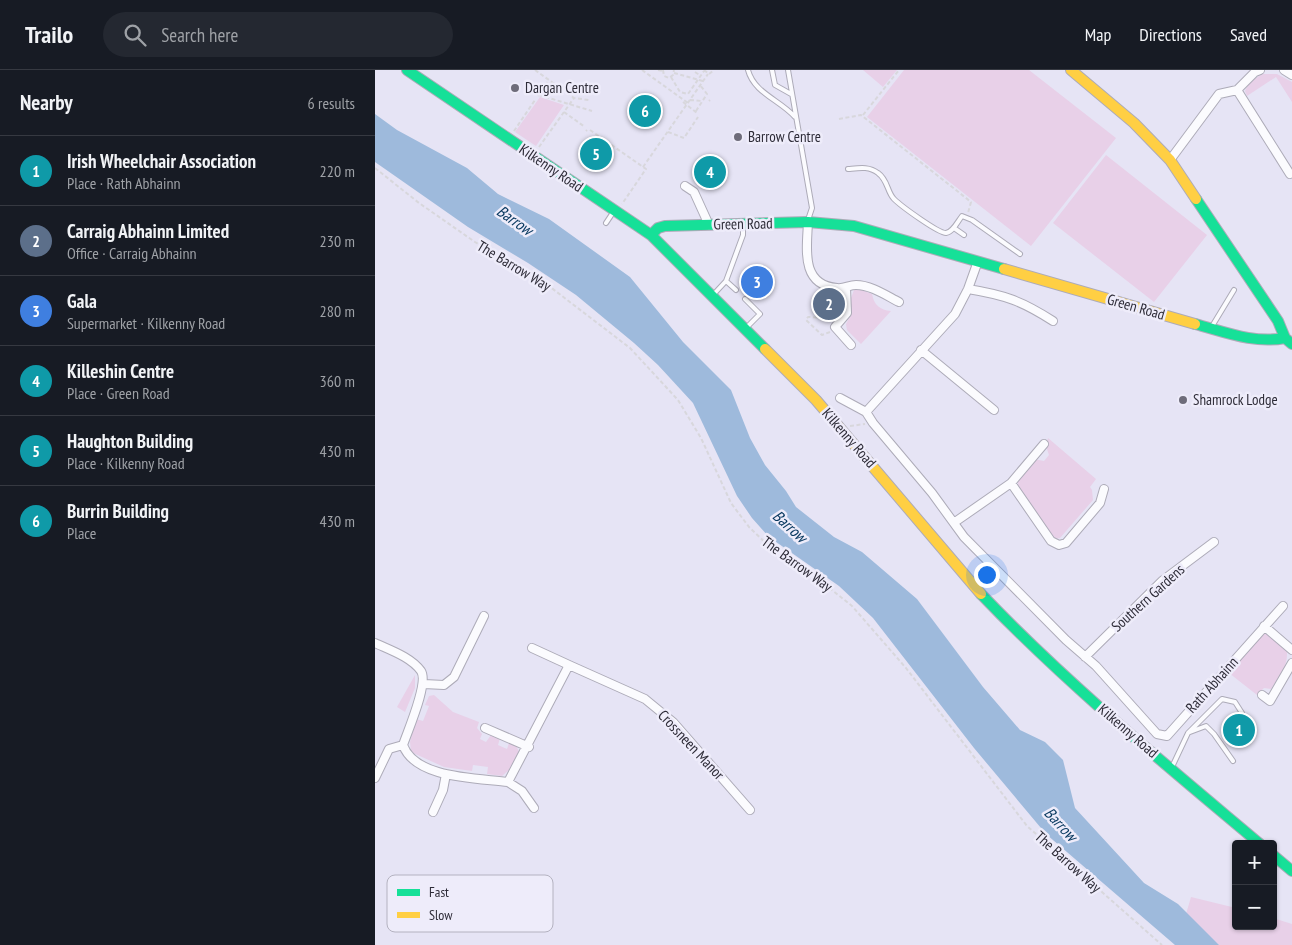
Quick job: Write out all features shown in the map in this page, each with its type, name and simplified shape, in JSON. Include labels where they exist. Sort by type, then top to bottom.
[{"type":"main road","name":"Kilkenny Road","points":[[407,70],[651,235],[747,328],[840,428],[1000,614],[1027,642],[1171,769],[1255,840]]},
{"type":"main road","name":"Green Road","points":[[651,235],[665,226],[808,222],[854,226],[1260,341],[1289,341],[1278,321],[1170,160],[1134,124],[1071,70]]},
{"type":"main road","points":[[1277,858],[1292,871]]},
{"type":"street","points":[[1170,160],[1219,94],[1237,90],[1255,72],[1261,70]]},
{"type":"street","points":[[1284,70],[1292,75]]},
{"type":"street","points":[[1237,90],[1290,174]]},
{"type":"street","points":[[685,186],[694,192],[709,225]]},
{"type":"street","points":[[808,222],[806,261],[808,268],[823,285],[835,288],[846,288],[855,285],[869,288],[899,302]]},
{"type":"street","points":[[866,412],[955,314],[968,289],[978,261]]},
{"type":"street","points":[[846,288],[847,313],[844,320],[835,327],[851,345]]},
{"type":"street","points":[[968,289],[1004,295],[1021,302],[1053,321]]},
{"type":"street","points":[[921,350],[994,410]]},
{"type":"street","points":[[840,398],[866,412],[955,522],[964,537],[1085,657]]},
{"type":"street","points":[[955,522],[1011,483],[1044,444]]},
{"type":"street","points":[[1011,483],[1051,541],[1059,545],[1066,543],[1100,503],[1104,489]]},
{"type":"street","name":"Southern Gardens","points":[[1085,657],[1162,581],[1214,542]]},
{"type":"street","name":"Rath Abhainn","points":[[1085,657],[1096,666],[1157,734],[1167,736],[1283,606]]},
{"type":"street","points":[[424,684],[444,685],[454,677],[484,616]]},
{"type":"street","points":[[1264,626],[1292,650]]},
{"type":"street","points":[[375,643],[407,658],[422,672],[424,684],[403,745]]},
{"type":"street","name":"Crossneen Manor","points":[[532,648],[645,700],[673,722],[751,810]]},
{"type":"street","points":[[1262,695],[1270,701],[1292,663]]},
{"type":"street","points":[[509,782],[529,747],[569,665]]},
{"type":"street","points":[[485,728],[529,747]]},
{"type":"street","points":[[403,745],[411,757],[426,767],[446,774],[509,782],[522,791],[534,808]]},
{"type":"street","points":[[375,778],[389,748],[403,745]]},
{"type":"street","points":[[433,812],[443,790],[446,774]]},
{"type":"lane","points":[[748,70],[758,88],[783,105],[796,119]]},
{"type":"lane","points":[[773,70],[775,84],[791,94]]},
{"type":"lane","points":[[788,70],[812,208],[808,222]]},
{"type":"lane","points":[[848,169],[864,168],[877,172],[887,184],[893,198],[938,231],[947,233],[954,228],[962,216],[1020,254]]},
{"type":"lane","points":[[606,223],[615,211]]},
{"type":"lane","points":[[713,295],[726,281],[743,235],[743,224]]},
{"type":"lane","points":[[954,228],[964,235]]},
{"type":"lane","points":[[726,281],[736,290]]},
{"type":"lane","points":[[1211,328],[1234,290]]},
{"type":"lane","points":[[745,299],[760,314],[747,328]]},
{"type":"lane","points":[[1171,769],[1188,733],[1222,699],[1235,702],[1242,713]]},
{"type":"lane","points":[[1188,733],[1206,726],[1233,761]]},
{"type":"path","points":[[535,70],[574,98],[589,100]]},
{"type":"path","points":[[641,70],[697,112],[708,95],[699,86],[695,85]]},
{"type":"path","points":[[658,70],[663,70],[664,76]]},
{"type":"path","points":[[643,167],[699,86],[708,74],[714,70]]},
{"type":"path","points":[[839,119],[862,116],[899,70]]},
{"type":"path","points":[[688,94],[704,71],[708,74]]},
{"type":"path","points":[[671,77],[674,72],[700,77]]},
{"type":"path","points":[[695,72],[703,81]]},
{"type":"path","points":[[657,81],[664,76],[671,77]]},
{"type":"path","points":[[671,77],[680,92],[692,96]]},
{"type":"path","points":[[549,80],[538,95],[592,110],[592,105]]},
{"type":"path","points":[[533,156],[574,98]]},
{"type":"path","points":[[508,139],[535,100]]},
{"type":"path","points":[[690,100],[702,102]]},
{"type":"path","points":[[683,102],[687,104]]},
{"type":"path","points":[[564,112],[587,130],[646,169],[615,211]]},
{"type":"path","points":[[862,116],[971,202],[967,218]]},
{"type":"path","points":[[668,132],[684,138],[698,117]]},
{"type":"path","name":"The Barrow Way","points":[[375,168],[419,203],[475,242],[545,283],[630,348],[677,400],[701,438],[731,503],[749,527],[773,550],[822,582],[852,606],[906,668],[1027,826],[1052,851],[1162,945]]},
{"type":"path","points":[[818,317],[819,297],[823,285]]},
{"type":"path","points":[[836,330],[822,336],[806,320],[808,317],[818,317],[844,320]]},
{"type":"path","points":[[840,428],[873,423]]},
{"type":"shaded area","points":[[863,70],[897,70],[883,87]]},
{"type":"shaded area","points":[[904,70],[1029,70],[1116,138],[1031,246],[867,117]]},
{"type":"shaded area","points":[[1263,74],[1277,74],[1292,82],[1292,102],[1276,77],[1247,96],[1245,91],[1248,85]]},
{"type":"shaded area","points":[[540,97],[564,105],[536,146],[515,132]]},
{"type":"shaded area","points":[[1106,155],[1207,235],[1154,302],[1053,223]]},
{"type":"shaded area","points":[[854,290],[862,290],[872,294],[878,306],[891,311],[861,344],[847,330],[846,324],[851,314],[851,298]]},
{"type":"shaded area","points":[[1048,438],[1096,479],[1090,487],[1093,500],[1060,538],[1056,539],[1050,534],[1019,488],[1017,480],[1034,459],[1044,461],[1049,455],[1046,446]]},
{"type":"shaded area","points":[[1264,633],[1269,634],[1287,652],[1287,657],[1282,672],[1271,689],[1264,688],[1257,695],[1229,673]]},
{"type":"shaded area","points":[[415,675],[415,688],[405,712],[397,707]]},
{"type":"shaded area","points":[[434,695],[453,712],[479,722],[477,728],[482,734],[480,739],[486,742],[491,735],[500,738],[498,745],[507,749],[509,743],[516,745],[519,752],[509,770],[502,776],[487,774],[488,767],[473,765],[472,771],[444,767],[411,752],[410,742],[416,719],[423,721],[429,706],[425,705],[429,696]]},
{"type":"shaded area","points":[[1191,897],[1232,907],[1232,930],[1277,930],[1277,919],[1292,924],[1292,945],[1219,945],[1186,914]]},
{"type":"water","name":"Barrow","points":[[375,114],[397,130],[467,168],[498,194],[549,219],[630,277],[683,342],[731,390],[750,438],[765,465],[796,507],[834,537],[862,552],[917,599],[983,687],[1020,730],[1045,742],[1063,760],[1075,808],[1144,883],[1178,904],[1219,945],[1175,945],[1046,834],[974,748],[873,618],[839,586],[769,537],[752,518],[737,496],[693,403],[658,365],[576,295],[528,263],[468,227],[375,162]]},
{"type":"traffic: fast","points":[[407,70],[651,235],[765,349]]},
{"type":"traffic: fast","points":[[1196,199],[1278,321],[1285,338],[1292,344]]},
{"type":"traffic: fast","points":[[651,235],[658,228],[665,226],[808,222],[854,226],[1004,269]]},
{"type":"traffic: fast","points":[[1195,324],[1228,334],[1251,338],[1285,338]]},
{"type":"traffic: fast","points":[[981,594],[1082,692],[1255,840]]},
{"type":"traffic: fast","points":[[1277,858],[1292,871]]},
{"type":"traffic: slow","points":[[1071,70],[1134,123],[1170,160],[1196,199]]},
{"type":"traffic: slow","points":[[1004,269],[1195,324]]},
{"type":"traffic: slow","points":[[765,349],[816,400],[981,594]]},
{"type":"place","name":"Dargan Centre","points":[[515,88]]},
{"type":"place","name":"Burrin Building","points":[[645,111]]},
{"type":"place","name":"Barrow Centre","points":[[738,137]]},
{"type":"place","name":"Haughton Building","points":[[596,154]]},
{"type":"place","name":"Killeshin Centre","points":[[710,172]]},
{"type":"place","name":"Gala","points":[[757,282]]},
{"type":"place","name":"Carraig Abhainn Limited","points":[[829,304]]},
{"type":"place","name":"Shamrock Lodge","points":[[1183,400]]},
{"type":"place","name":"Irish Wheelchair Association","points":[[1239,730]]}]
